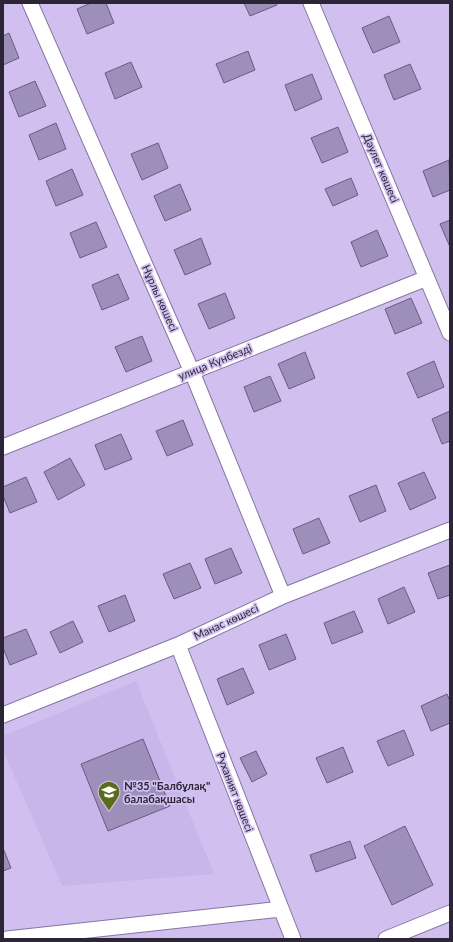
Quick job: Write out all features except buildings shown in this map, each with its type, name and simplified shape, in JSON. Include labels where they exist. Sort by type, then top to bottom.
[{"type":"street","name":"Нұрлы көшесі","points":[[30,3],[192,372],[282,596]]},
{"type":"street","name":"Дәулет көшесі","points":[[311,3],[450,332]]},
{"type":"street","name":"улица Күнбезді","points":[[3,447],[427,278]]},
{"type":"street","name":"Манас көшесі","points":[[3,715],[178,645],[282,596],[450,530]]},
{"type":"street","name":"Руханият көшесі","points":[[178,645],[293,939]]},
{"type":"street","points":[[7,939],[281,909]]},
{"type":"street","points":[[386,939],[450,913]]},
{"type":"shaded area","name":"№35 \"Балбұлақ\" балабақшасы","points":[[136,681],[214,874],[62,886],[3,750],[3,736]]},
{"type":"place","name":"№35 \"Балбұлақ\" балабақшасы","points":[[109,812]]}]
